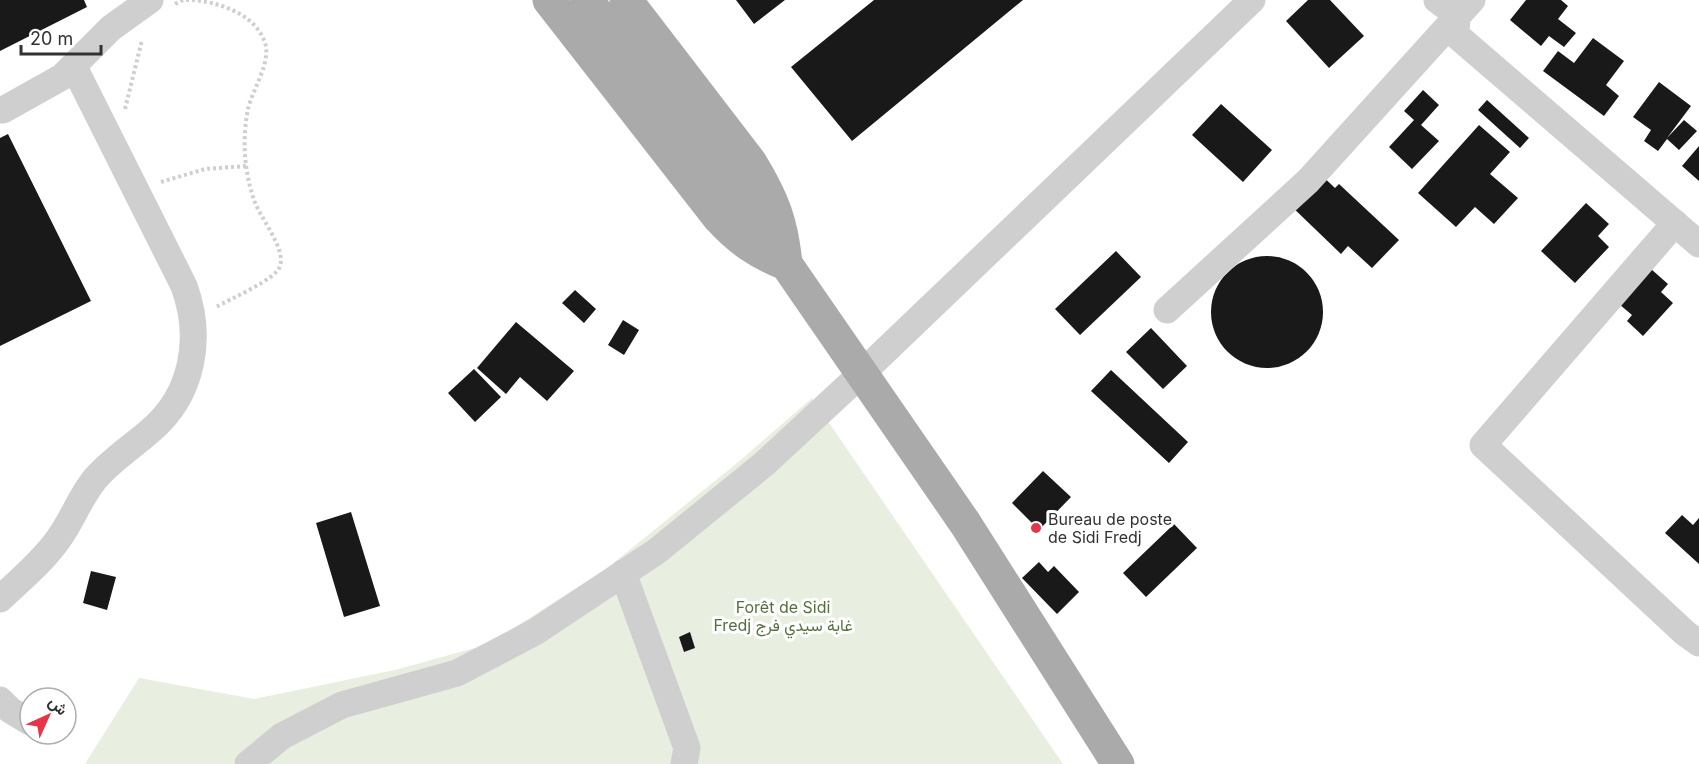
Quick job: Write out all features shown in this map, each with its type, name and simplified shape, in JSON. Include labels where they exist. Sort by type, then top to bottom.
[{"type":"main road","points":[[549,0],[719,218],[749,246],[786,264]]},
{"type":"main road","points":[[587,0],[739,197],[786,264],[965,523],[1118,764]]},
{"type":"main road","points":[[626,0],[751,163],[765,186],[776,211],[783,237],[786,264]]},
{"type":"street","points":[[3,110],[49,85],[74,67],[111,28],[150,0]]},
{"type":"street","points":[[248,764],[282,736],[342,705],[457,673],[536,632],[657,551],[764,464],[1252,0]]},
{"type":"street","points":[[1455,5],[1456,35],[1699,244]]},
{"type":"street","points":[[1167,310],[1308,181],[1455,5]]},
{"type":"street","points":[[0,599],[38,563],[57,541],[96,477],[151,431],[173,407],[192,362],[194,329],[184,286],[74,67]]},
{"type":"street","points":[[1675,223],[1483,445],[1685,633],[1699,643]]},
{"type":"street","points":[[623,573],[687,748],[684,764]]},
{"type":"street","points":[[0,700],[18,715]]},
{"type":"path","points":[[192,0],[218,4],[231,10],[255,26],[265,42],[268,51],[252,94],[244,148],[254,201],[279,248],[281,264],[279,270],[271,278],[215,308],[192,313]]},
{"type":"path","points":[[116,150],[142,36]]},
{"type":"path","points":[[138,194],[160,182],[185,174],[225,166],[246,166]]},
{"type":"green space","name":"Forêt de Sidi Fredj غابة سيدي فرج","points":[[812,398],[1063,764],[85,764],[139,678],[254,699],[395,670],[489,644],[606,569],[742,459]]},
{"type":"building","points":[[0,0],[84,0],[87,7],[0,51]]},
{"type":"building","points":[[736,0],[785,0],[754,24]]},
{"type":"building","points":[[874,0],[1023,0],[852,141],[791,67]]},
{"type":"building","points":[[1308,0],[1330,0],[1364,36],[1329,68],[1286,21]]},
{"type":"building","points":[[1526,0],[1561,0],[1568,6],[1558,19],[1576,33],[1564,47],[1549,36],[1541,46],[1510,20]]},
{"type":"building","points":[[1593,38],[1624,61],[1606,85],[1619,96],[1604,116],[1543,71],[1558,51],[1574,63]]},
{"type":"building","points":[[1659,82],[1691,106],[1667,138],[1684,120],[1697,131],[1679,150],[1667,139],[1658,151],[1644,141],[1651,130],[1633,117]]},
{"type":"building","points":[[1423,90],[1439,105],[1421,125],[1439,141],[1412,169],[1389,147],[1414,120],[1404,111]]},
{"type":"building","points":[[1487,100],[1529,138],[1520,148],[1478,110]]},
{"type":"building","points":[[1221,104],[1272,150],[1243,182],[1192,135]]},
{"type":"building","points":[[1479,125],[1510,152],[1490,174],[1518,198],[1494,224],[1475,207],[1456,227],[1418,193]]},
{"type":"building","points":[[8,134],[91,301],[0,346],[0,138]]},
{"type":"building","points":[[1699,146],[1699,181],[1682,166]]},
{"type":"building","points":[[1318,172],[1335,188],[1339,184],[1399,240],[1372,268],[1348,246],[1341,254],[1288,203]]},
{"type":"building","points":[[1586,203],[1609,224],[1598,236],[1609,247],[1575,283],[1541,251]]},
{"type":"building","points":[[1116,251],[1141,277],[1080,335],[1055,309]]},
{"type":"building","points":[[1267,256],[1288,261],[1306,273],[1318,291],[1323,312],[1318,333],[1306,351],[1288,363],[1267,368],[1246,363],[1228,351],[1216,333],[1211,312],[1216,291],[1228,273],[1246,261]]},
{"type":"building","points":[[1651,269],[1668,284],[1661,292],[1673,303],[1643,336],[1627,321],[1632,315],[1619,304]]},
{"type":"building","points":[[575,290],[596,309],[584,323],[562,303]]},
{"type":"building","points":[[623,320],[639,330],[624,355],[608,345]]},
{"type":"building","points":[[516,322],[574,371],[547,401],[520,377],[506,394],[477,368]]},
{"type":"building","points":[[1151,328],[1187,366],[1163,389],[1126,352]]},
{"type":"building","points":[[474,369],[501,397],[475,422],[448,393]]},
{"type":"building","points":[[1111,370],[1188,442],[1169,463],[1091,391]]},
{"type":"building","points":[[1043,471],[1071,497],[1039,530],[1012,503]]},
{"type":"building","points":[[351,512],[380,606],[344,617],[316,523]]},
{"type":"building","points":[[1682,515],[1693,525],[1699,518],[1699,564],[1665,533]]},
{"type":"building","points":[[1174,524],[1197,548],[1146,597],[1123,573]]},
{"type":"building","points":[[1039,562],[1048,572],[1054,566],[1079,592],[1057,614],[1022,578]]},
{"type":"building","points":[[91,571],[116,577],[107,610],[83,603]]},
{"type":"building","points":[[690,632],[695,648],[684,652],[679,637]]},
{"type":"place","name":"Bureau de poste de Sidi Fredj","points":[[1036,528]]}]
